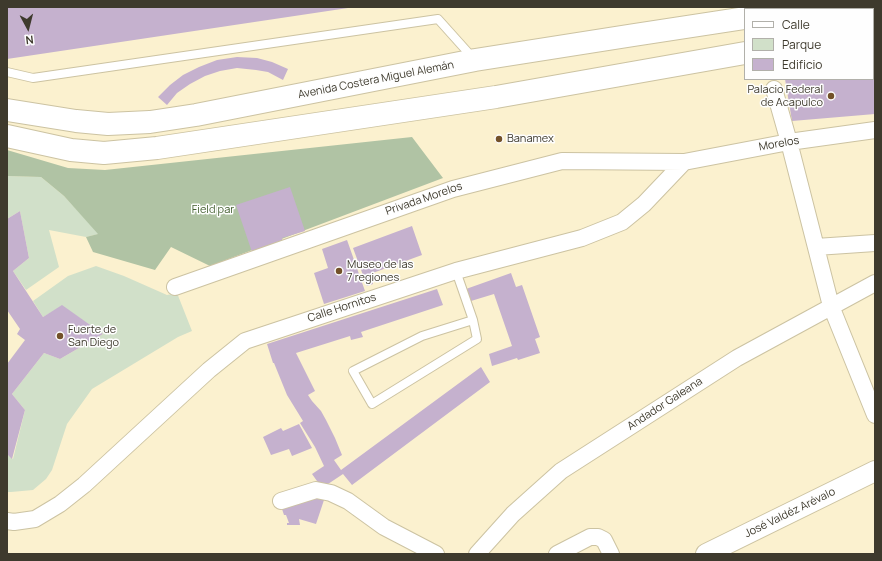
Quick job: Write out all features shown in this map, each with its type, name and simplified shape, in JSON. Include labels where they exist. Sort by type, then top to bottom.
[{"type":"main road","name":"Avenida Costera Miguel Alemán","points":[[7,110],[76,121],[108,124],[150,122],[196,115],[475,60],[634,34],[744,18]]},
{"type":"main road","points":[[7,136],[71,150],[104,153],[157,148],[496,97],[744,53]]},
{"type":"street","points":[[774,89],[831,306],[875,414]]},
{"type":"street","name":"Morelos","points":[[684,162],[789,142],[875,130]]},
{"type":"street","name":"Privada Morelos","points":[[175,287],[453,189],[562,162],[684,162]]},
{"type":"street","name":"Calle Hornitos","points":[[7,520],[14,522],[35,518],[60,504],[84,485],[209,370],[245,340],[456,271],[582,238],[622,222],[644,204],[684,162]]},
{"type":"street","points":[[816,247],[875,243]]},
{"type":"street","name":"Andador Galeana","points":[[477,554],[513,514],[561,471],[737,358],[875,283]]},
{"type":"street","name":"José Valdéz Arévalo","points":[[706,554],[875,471]]},
{"type":"street","points":[[281,500],[316,490],[331,493],[348,502],[384,527],[436,554]]},
{"type":"street","points":[[557,554],[590,537],[598,537],[604,540],[611,554]]},
{"type":"lane","points":[[7,72],[34,78],[438,19],[475,60]]},
{"type":"lane","points":[[456,271],[473,320],[477,339],[372,404],[353,371],[422,336],[473,320]]},
{"type":"green space","name":"Field par","points":[[412,137],[443,178],[210,266],[171,247],[155,270],[93,252],[86,237],[98,234],[64,196],[41,177],[7,176],[7,150],[68,168],[105,170]]},
{"type":"green space","points":[[7,176],[41,177],[64,196],[99,234],[86,237],[49,230],[59,267],[26,290],[13,271],[29,258],[20,211],[7,219]]},
{"type":"green space","points":[[96,266],[124,276],[167,295],[177,293],[192,331],[178,337],[92,389],[67,424],[52,470],[46,479],[33,490],[7,492],[7,454],[13,459],[25,410],[12,394],[44,353],[60,359],[103,334],[62,306],[43,317],[33,301],[68,276]]},
{"type":"building","points":[[7,7],[348,7],[348,8],[7,59]]},
{"type":"building","name":"Palacio Federal de Acapulco","points":[[875,44],[875,114],[792,121],[785,80],[874,80]]},
{"type":"building","points":[[237,57],[257,58],[272,62],[288,69],[283,80],[268,72],[256,70],[237,68],[220,71],[205,76],[190,84],[177,93],[167,105],[158,97],[183,75],[217,60]]},
{"type":"building","points":[[290,187],[305,231],[282,238],[283,242],[252,252],[236,205]]},
{"type":"building","name":"Fuerte de San Diego","points":[[20,211],[29,258],[13,271],[43,317],[62,305],[103,334],[60,359],[44,353],[12,394],[25,410],[12,459],[7,454],[7,364],[25,340],[17,334],[20,329],[7,310],[7,219]]},
{"type":"building","points":[[412,226],[422,255],[370,274],[373,284],[367,286],[353,248]]},
{"type":"building","name":"Museo de las 7 regiones","points":[[347,240],[365,291],[324,304],[314,273],[328,268],[322,249]]},
{"type":"building","points":[[511,273],[516,287],[522,285],[540,337],[535,339],[540,353],[492,366],[489,354],[512,346],[494,294],[471,301],[466,289]]},
{"type":"building","points":[[437,289],[443,305],[361,332],[363,337],[351,340],[350,336],[296,353],[315,391],[308,395],[321,411],[342,455],[334,460],[341,470],[481,367],[490,382],[352,485],[343,474],[322,488],[312,474],[324,466],[315,447],[300,423],[303,421],[287,395],[273,363],[267,344]]},
{"type":"building","points":[[299,424],[312,448],[292,456],[289,449],[271,455],[263,437],[281,428],[283,431]]},
{"type":"building","points":[[305,495],[324,500],[316,524],[299,519],[300,525],[287,525],[287,523],[289,523],[286,515],[284,515],[280,503]]},
{"type":"place","name":"Palacio Federal de Acapulco","points":[[831,96]]},
{"type":"place","name":"Banamex","points":[[499,139]]},
{"type":"place","name":"Museo de las 7 regiones","points":[[339,271]]},
{"type":"place","name":"Fuerte de San Diego","points":[[60,336]]}]
